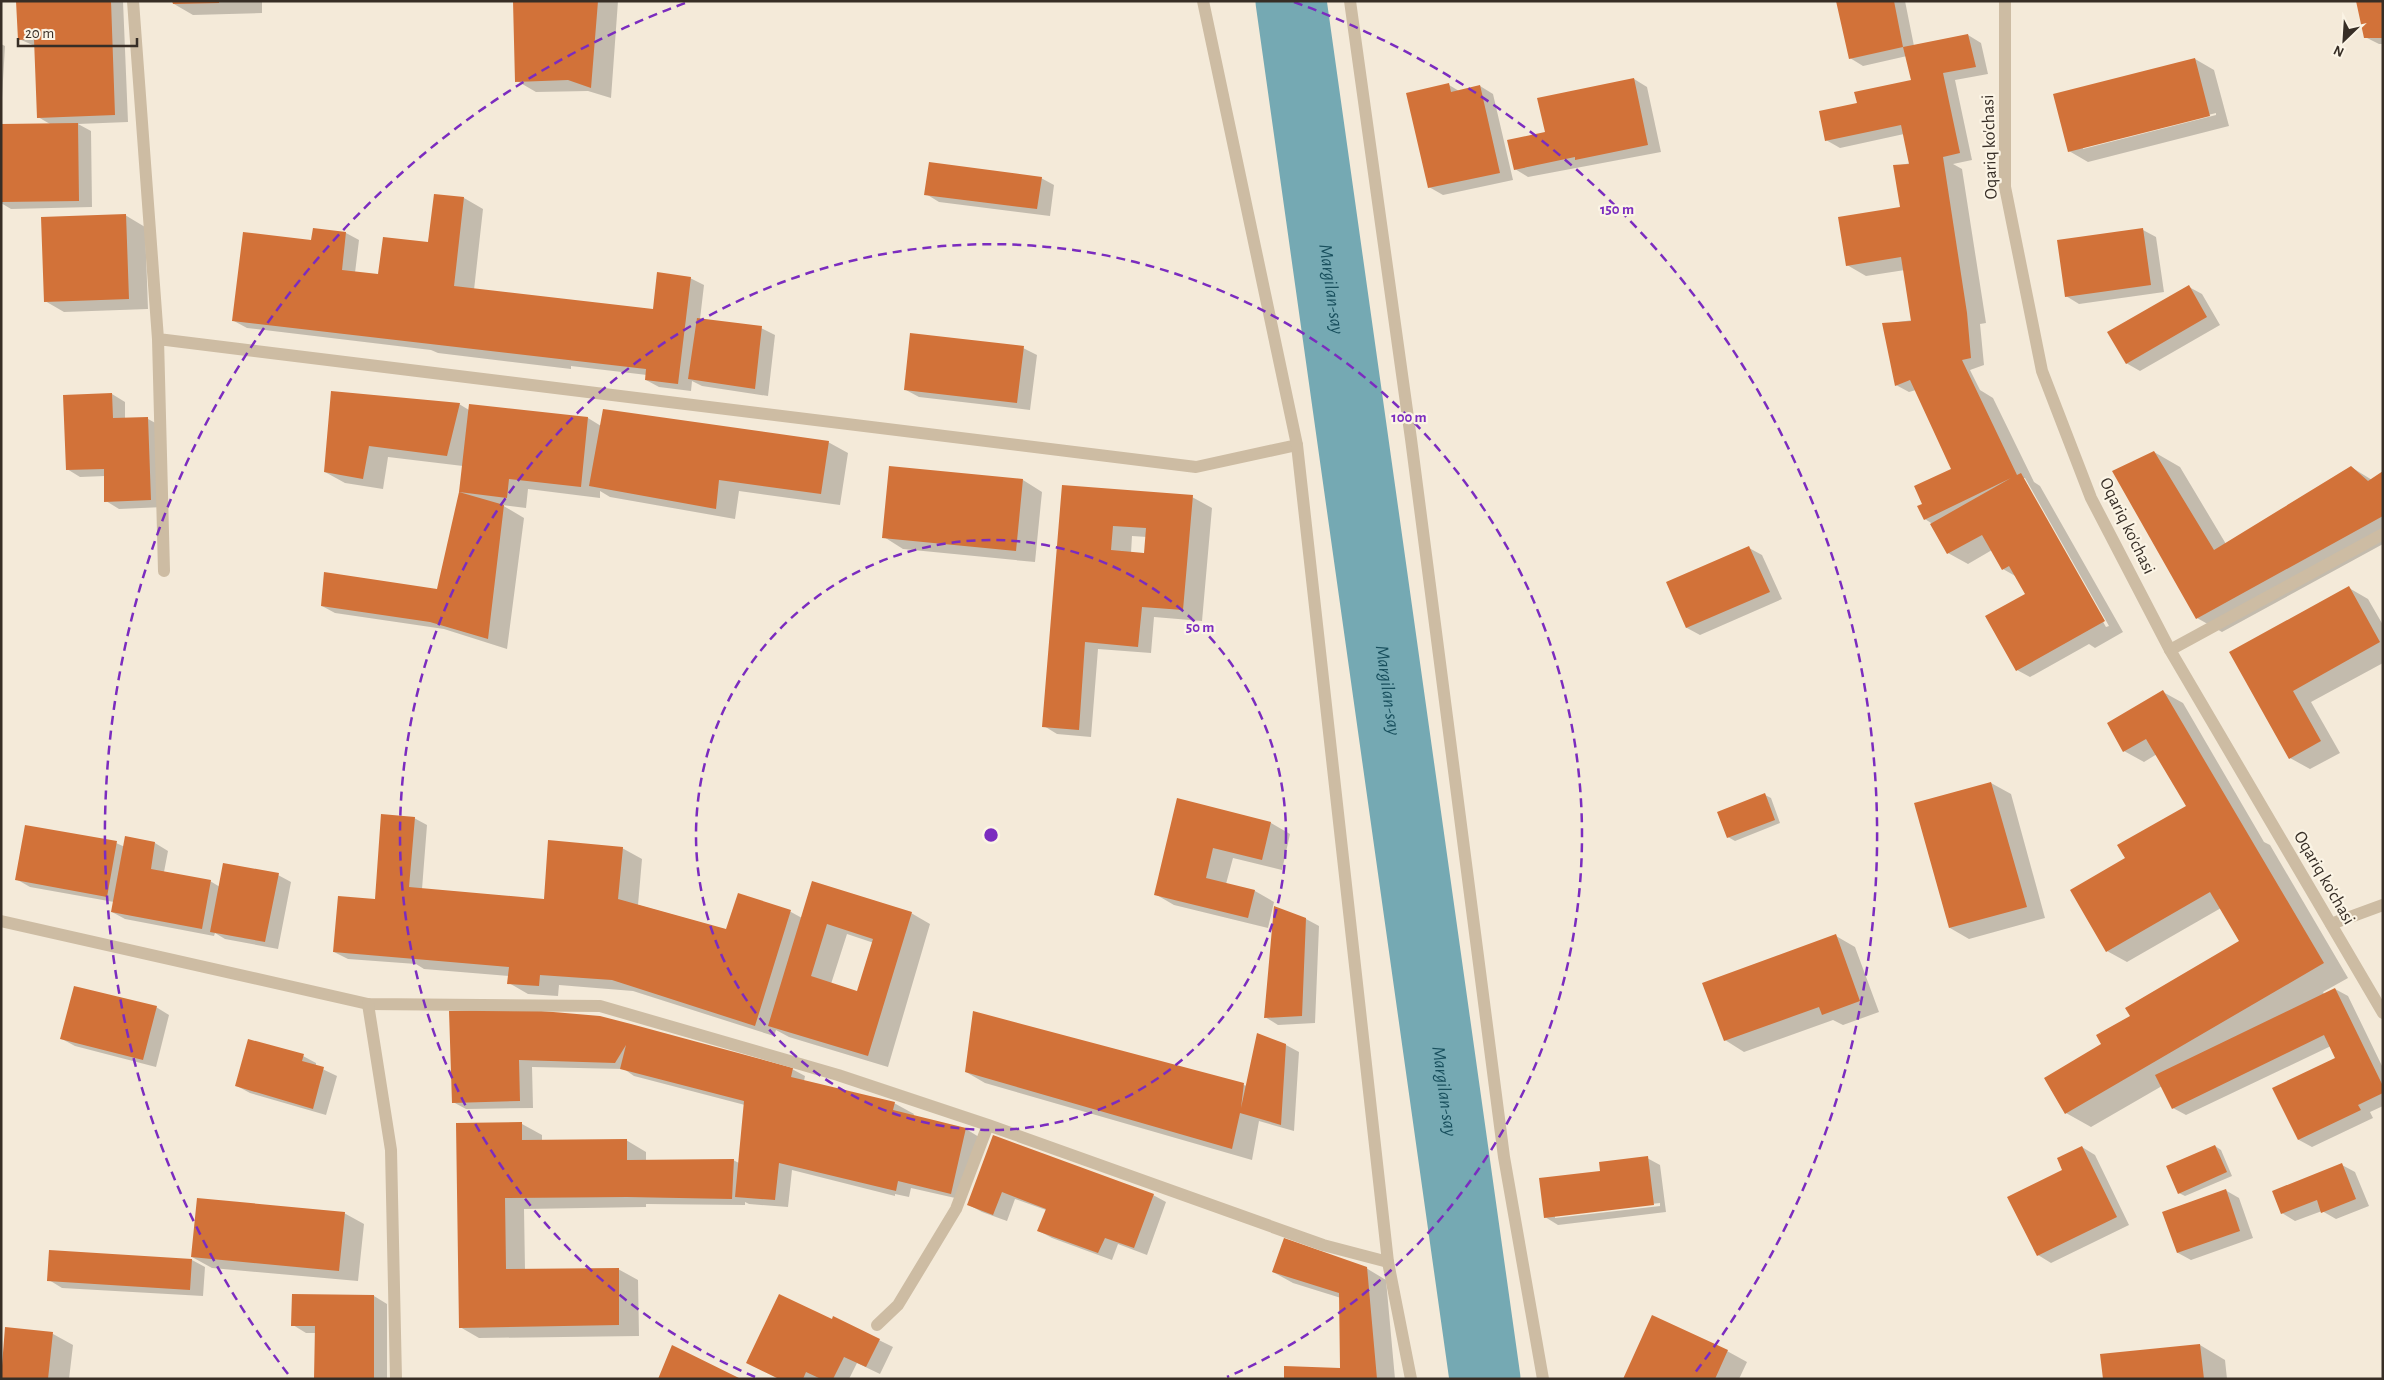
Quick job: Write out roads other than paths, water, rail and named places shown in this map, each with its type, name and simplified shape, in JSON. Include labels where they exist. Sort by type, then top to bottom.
[{"type":"street","points":[[133,1],[158,339],[164,571]]},
{"type":"street","points":[[1203,1],[1297,445],[1388,1262],[1411,1379]]},
{"type":"street","points":[[1350,1],[1411,439],[1504,1157],[1543,1379]]},
{"type":"street","name":"Oqariq ko'chasi","points":[[2005,1],[2005,187],[2042,371],[2091,498],[2170,650],[2383,1013]]},
{"type":"street","points":[[158,339],[1196,466],[1297,445]]},
{"type":"street","points":[[2170,650],[2383,534]]},
{"type":"street","points":[[2331,924],[2383,905]]},
{"type":"street","points":[[1,922],[368,1004],[600,1006],[838,1075],[988,1125],[1323,1244],[1388,1262]]},
{"type":"street","points":[[368,1004],[391,1150],[396,1379]]},
{"type":"street","points":[[877,1325],[898,1305],[956,1209],[988,1125]]},
{"type":"waterway","name":"Margilan-say","points":[[1291,1],[1485,1379]]}]
